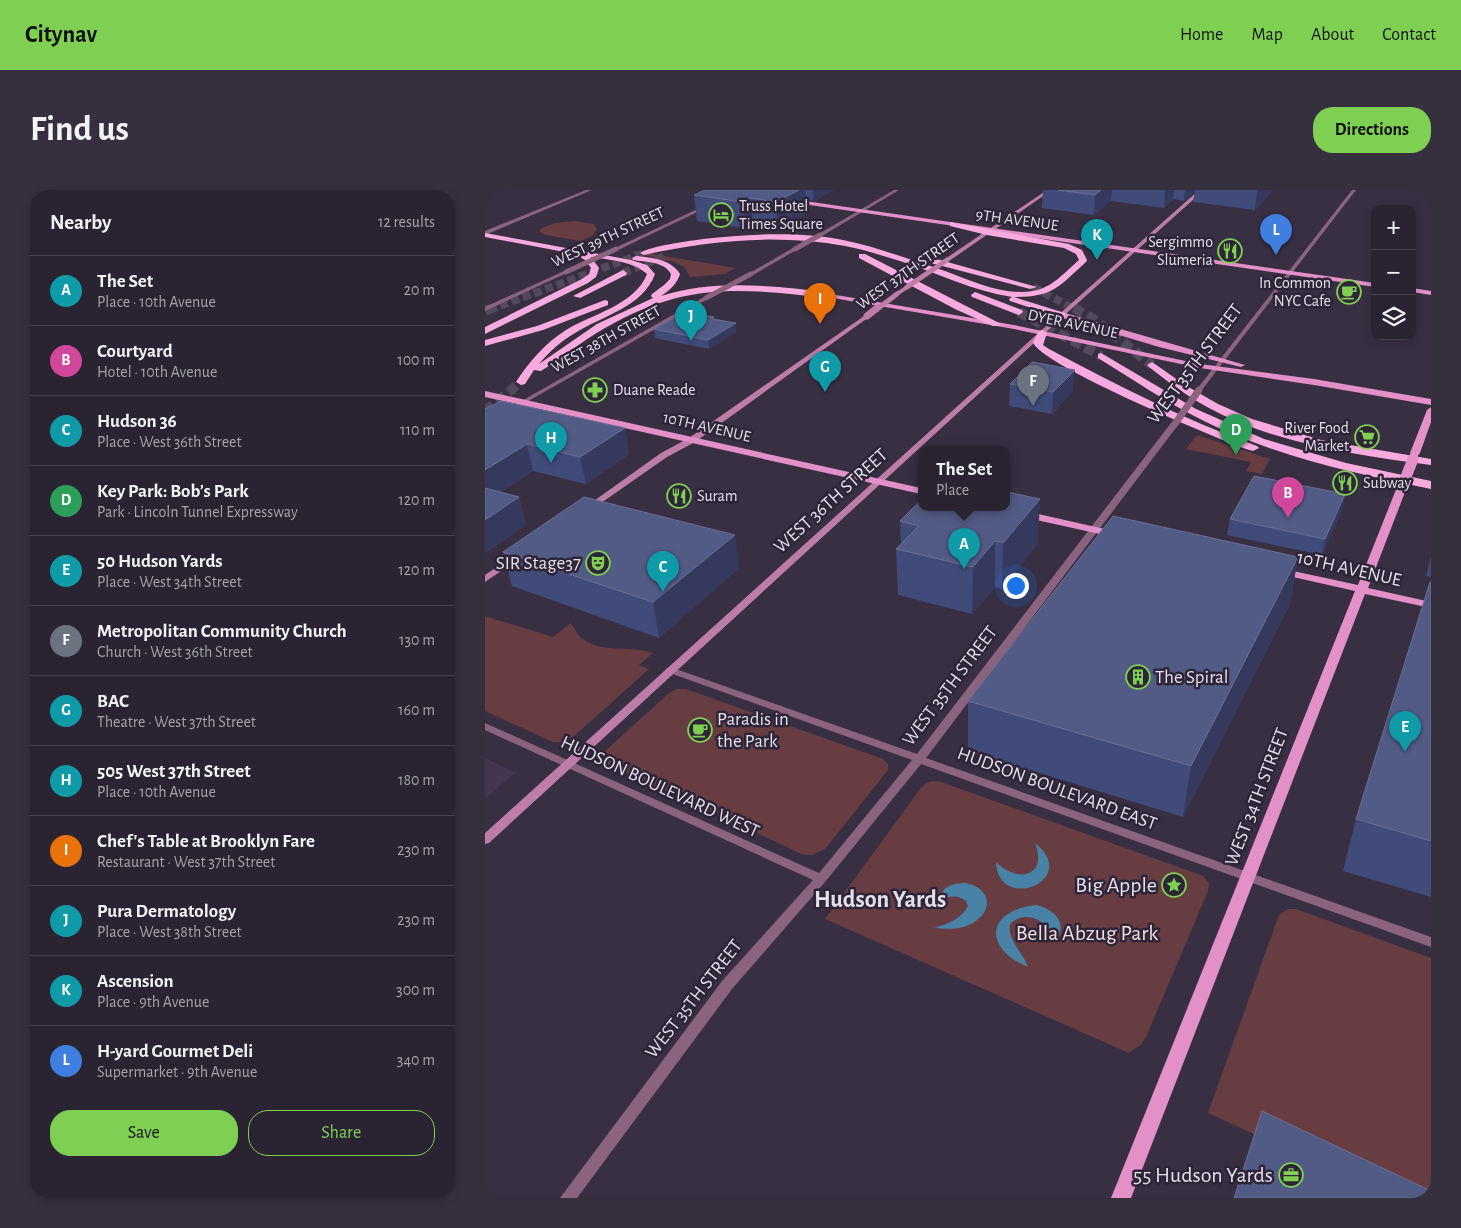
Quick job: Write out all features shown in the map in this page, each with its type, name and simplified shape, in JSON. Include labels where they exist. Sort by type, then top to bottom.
[{"type":"highway","points":[[953,224],[1067,246],[1079,252],[1083,258],[1081,264],[1046,291],[1019,295],[993,291]]},
{"type":"highway","points":[[485,234],[631,262],[644,267],[651,274],[649,284],[635,296],[567,333],[531,367],[521,382],[575,342],[629,313],[668,288],[706,281],[747,280],[772,282],[827,296]]},
{"type":"highway","points":[[644,253],[745,236],[783,236],[840,242],[897,252],[1033,287]]},
{"type":"highway","points":[[665,256],[738,239],[783,236]]},
{"type":"highway","points":[[703,247],[756,242],[797,243],[835,248],[956,288],[1019,312]]},
{"type":"highway","points":[[840,242],[903,260],[1011,299],[1062,315]]},
{"type":"highway","points":[[485,331],[585,282],[593,275],[595,268],[593,262],[573,251]]},
{"type":"highway","points":[[485,343],[540,328],[606,302],[628,292],[634,287],[639,276],[632,268],[595,255]]},
{"type":"highway","points":[[595,255],[666,263],[675,271],[676,276],[668,288]]},
{"type":"highway","points":[[862,256],[958,307],[996,324]]},
{"type":"highway","points":[[569,300],[623,274]]},
{"type":"highway","points":[[629,313],[675,295],[713,289],[747,288],[827,296]]},
{"type":"highway","points":[[485,338],[524,323]]},
{"type":"highway","points":[[1042,333],[1039,346],[1046,351],[1153,406],[1231,441],[1295,460],[1431,485]]},
{"type":"highway","points":[[1101,356],[1192,410],[1252,438],[1354,470]]},
{"type":"highway","points":[[1152,365],[1171,382],[1203,402],[1274,430],[1295,441],[1332,452],[1431,470]]},
{"type":"highway","points":[[1274,430],[1348,448],[1431,462]]},
{"type":"highway","points":[[1252,438],[1347,461],[1431,476]]},
{"type":"main road","name":"WEST 37TH STREET","points":[[583,511],[664,455],[692,440],[907,287],[1050,190]]},
{"type":"main road","name":"WEST 36TH STREET","points":[[918,446],[1202,190]]},
{"type":"main road","name":"9TH AVENUE","points":[[784,200],[953,224]]},
{"type":"main road","name":"9TH AVENUE","points":[[989,231],[1371,284]]},
{"type":"main road","points":[[1416,291],[1431,293]]},
{"type":"main road","name":"DYER AVENUE","points":[[827,296],[996,324],[1216,369],[1313,382],[1431,402]]},
{"type":"main road","name":"DYER AVENUE","points":[[1062,315],[1155,343],[1313,382]]},
{"type":"main road","name":"10TH AVENUE","points":[[485,394],[918,490]]},
{"type":"main road","name":"WEST 34TH STREET","points":[[1121,1198],[1249,878],[1431,410]]},
{"type":"main road","name":"WEST 36TH STREET","points":[[485,840],[918,446]]},
{"type":"main road","points":[[1010,511],[1125,537]]},
{"type":"main road","points":[[485,579],[526,551]]},
{"type":"main road","name":"10TH AVENUE","points":[[1266,568],[1431,606]]},
{"type":"street","points":[[485,234],[590,190]]},
{"type":"street","name":"WEST 38TH STREET","points":[[506,412],[897,190]]},
{"type":"street","name":"WEST 35TH STREET","points":[[568,1198],[727,985],[821,879],[918,760],[1095,530],[1199,390],[1354,190]]},
{"type":"street","name":"WEST 39TH STREET","points":[[485,309],[715,203]]},
{"type":"street","name":"HUDSON BOULEVARD EAST","points":[[670,670],[1431,942]]},
{"type":"street","name":"HUDSON BOULEVARD WEST","points":[[485,726],[821,879]]},
{"type":"shaded area","points":[[485,758],[515,773],[485,799]]},
{"type":"green space","points":[[574,221],[594,224],[597,229],[592,236],[581,241],[546,235],[540,232],[540,229],[555,223]]},
{"type":"green space","points":[[636,251],[735,268],[725,274],[690,277],[685,268],[675,262],[630,252]]},
{"type":"green space","points":[[1197,435],[1270,459],[1262,474],[1246,471],[1251,462],[1186,449]]},
{"type":"green space","points":[[485,616],[553,637],[571,623],[579,636],[591,644],[608,648],[653,653],[639,665],[649,669],[572,738],[553,742],[485,711]]},
{"type":"green space","points":[[676,689],[686,689],[883,759],[888,764],[888,770],[825,849],[813,855],[801,854],[720,815],[602,763],[600,760],[602,754],[669,693]]},
{"type":"green space","name":"Bella Abzug Park","points":[[932,781],[941,782],[1195,873],[1203,876],[1209,883],[1208,891],[1146,1037],[1141,1044],[1129,1053],[825,919],[921,788]]},
{"type":"green space","points":[[1288,909],[1296,909],[1431,958],[1431,1198],[1256,1135],[1208,1113],[1279,915]]},
{"type":"water","points":[[1035,843],[1047,857],[1049,869],[1044,879],[1034,886],[1022,889],[1010,886],[1000,878],[996,862],[1004,869],[1013,873],[1028,874],[1034,870],[1037,864],[1038,855]]},
{"type":"water","points":[[966,883],[981,890],[985,896],[987,902],[983,914],[965,927],[952,929],[934,928],[954,920],[965,911],[968,906],[966,901],[959,897],[950,897],[939,901],[942,892],[948,886]]},
{"type":"water","points":[[1037,905],[1044,907],[1054,914],[1058,919],[1061,929],[1055,942],[1049,928],[1030,917],[1016,919],[1010,924],[1013,941],[1028,967],[1002,950],[996,937],[997,929],[1005,916],[1020,908]]},
{"type":"building","points":[[705,190],[799,190],[776,202],[750,198],[742,202],[694,195]]},
{"type":"building","points":[[1058,190],[1101,190],[1095,195]]},
{"type":"building","points":[[685,312],[736,323],[708,340],[654,329]]},
{"type":"building","points":[[1032,362],[1075,370],[1053,392],[1010,384]]},
{"type":"building","points":[[501,401],[625,428],[580,457],[527,444],[485,470],[485,409]]},
{"type":"building","points":[[1254,476],[1345,494],[1325,539],[1230,519]]},
{"type":"building","points":[[485,488],[519,497],[485,520]]},
{"type":"building","points":[[1010,493],[1040,499],[1003,543],[995,541],[973,567],[896,549],[919,526],[900,521],[918,503],[918,511],[1010,511]]},
{"type":"building","points":[[584,497],[735,535],[653,602],[503,552]]},
{"type":"building","name":"The Spiral","points":[[1113,516],[1298,557],[1191,766],[968,701]]},
{"type":"building","points":[[1431,582],[1431,841],[1356,819]]},
{"type":"building","points":[[1262,1111],[1431,1191],[1431,1198],[1234,1198]]},
{"type":"tunnel","points":[[489,310],[644,253]]},
{"type":"tunnel","points":[[623,273],[665,256]]},
{"type":"tunnel","points":[[1033,287],[1076,310]]},
{"type":"tunnel","points":[[485,311],[492,308]]},
{"type":"tunnel","points":[[1074,308],[1092,318],[1152,365]]},
{"type":"tunnel","points":[[1019,312],[1101,356]]},
{"type":"tunnel","points":[[485,411],[521,382]]},
{"type":"place","name":"Truss Hotel Times Square","points":[[721,215]]},
{"type":"place","name":"Sergimmo Slumeria","points":[[1230,251]]},
{"type":"place","name":"H-yard Gourmet Deli","points":[[1276,255]]},
{"type":"place","name":"Ascension","points":[[1097,260]]},
{"type":"place","name":"In Common NYC Cafe","points":[[1349,292]]},
{"type":"place","name":"Chef's Table at Brooklyn Fare","points":[[820,324]]},
{"type":"place","name":"Pura Dermatology","points":[[691,341]]},
{"type":"place","name":"Duane Reade","points":[[595,390]]},
{"type":"place","name":"BAC","points":[[825,392]]},
{"type":"place","name":"Metropolitan Community Church","points":[[1033,406]]},
{"type":"place","name":"River Food Market","points":[[1367,437]]},
{"type":"place","name":"Key Park: Bob’s Park","points":[[1236,455]]},
{"type":"place","name":"505 West 37th Street","points":[[551,463]]},
{"type":"place","name":"Subway","points":[[1345,483]]},
{"type":"place","name":"Suram","points":[[679,496]]},
{"type":"place","name":"Courtyard","points":[[1288,518]]},
{"type":"place","name":"SIR Stage37","points":[[598,563]]},
{"type":"place","name":"The Set","points":[[964,569]]},
{"type":"place","name":"Hudson 36","points":[[663,592]]},
{"type":"place","name":"The Spiral","points":[[1138,677]]},
{"type":"place","name":"Paradis in the Park","points":[[700,730]]},
{"type":"place","name":"50 Hudson Yards","points":[[1405,752]]},
{"type":"place","name":"Big Apple","points":[[1174,885]]},
{"type":"place","name":"55 Hudson Yards","points":[[1291,1175]]},
{"type":"district","name":"Hudson Yards","points":[[880,900]]}]
